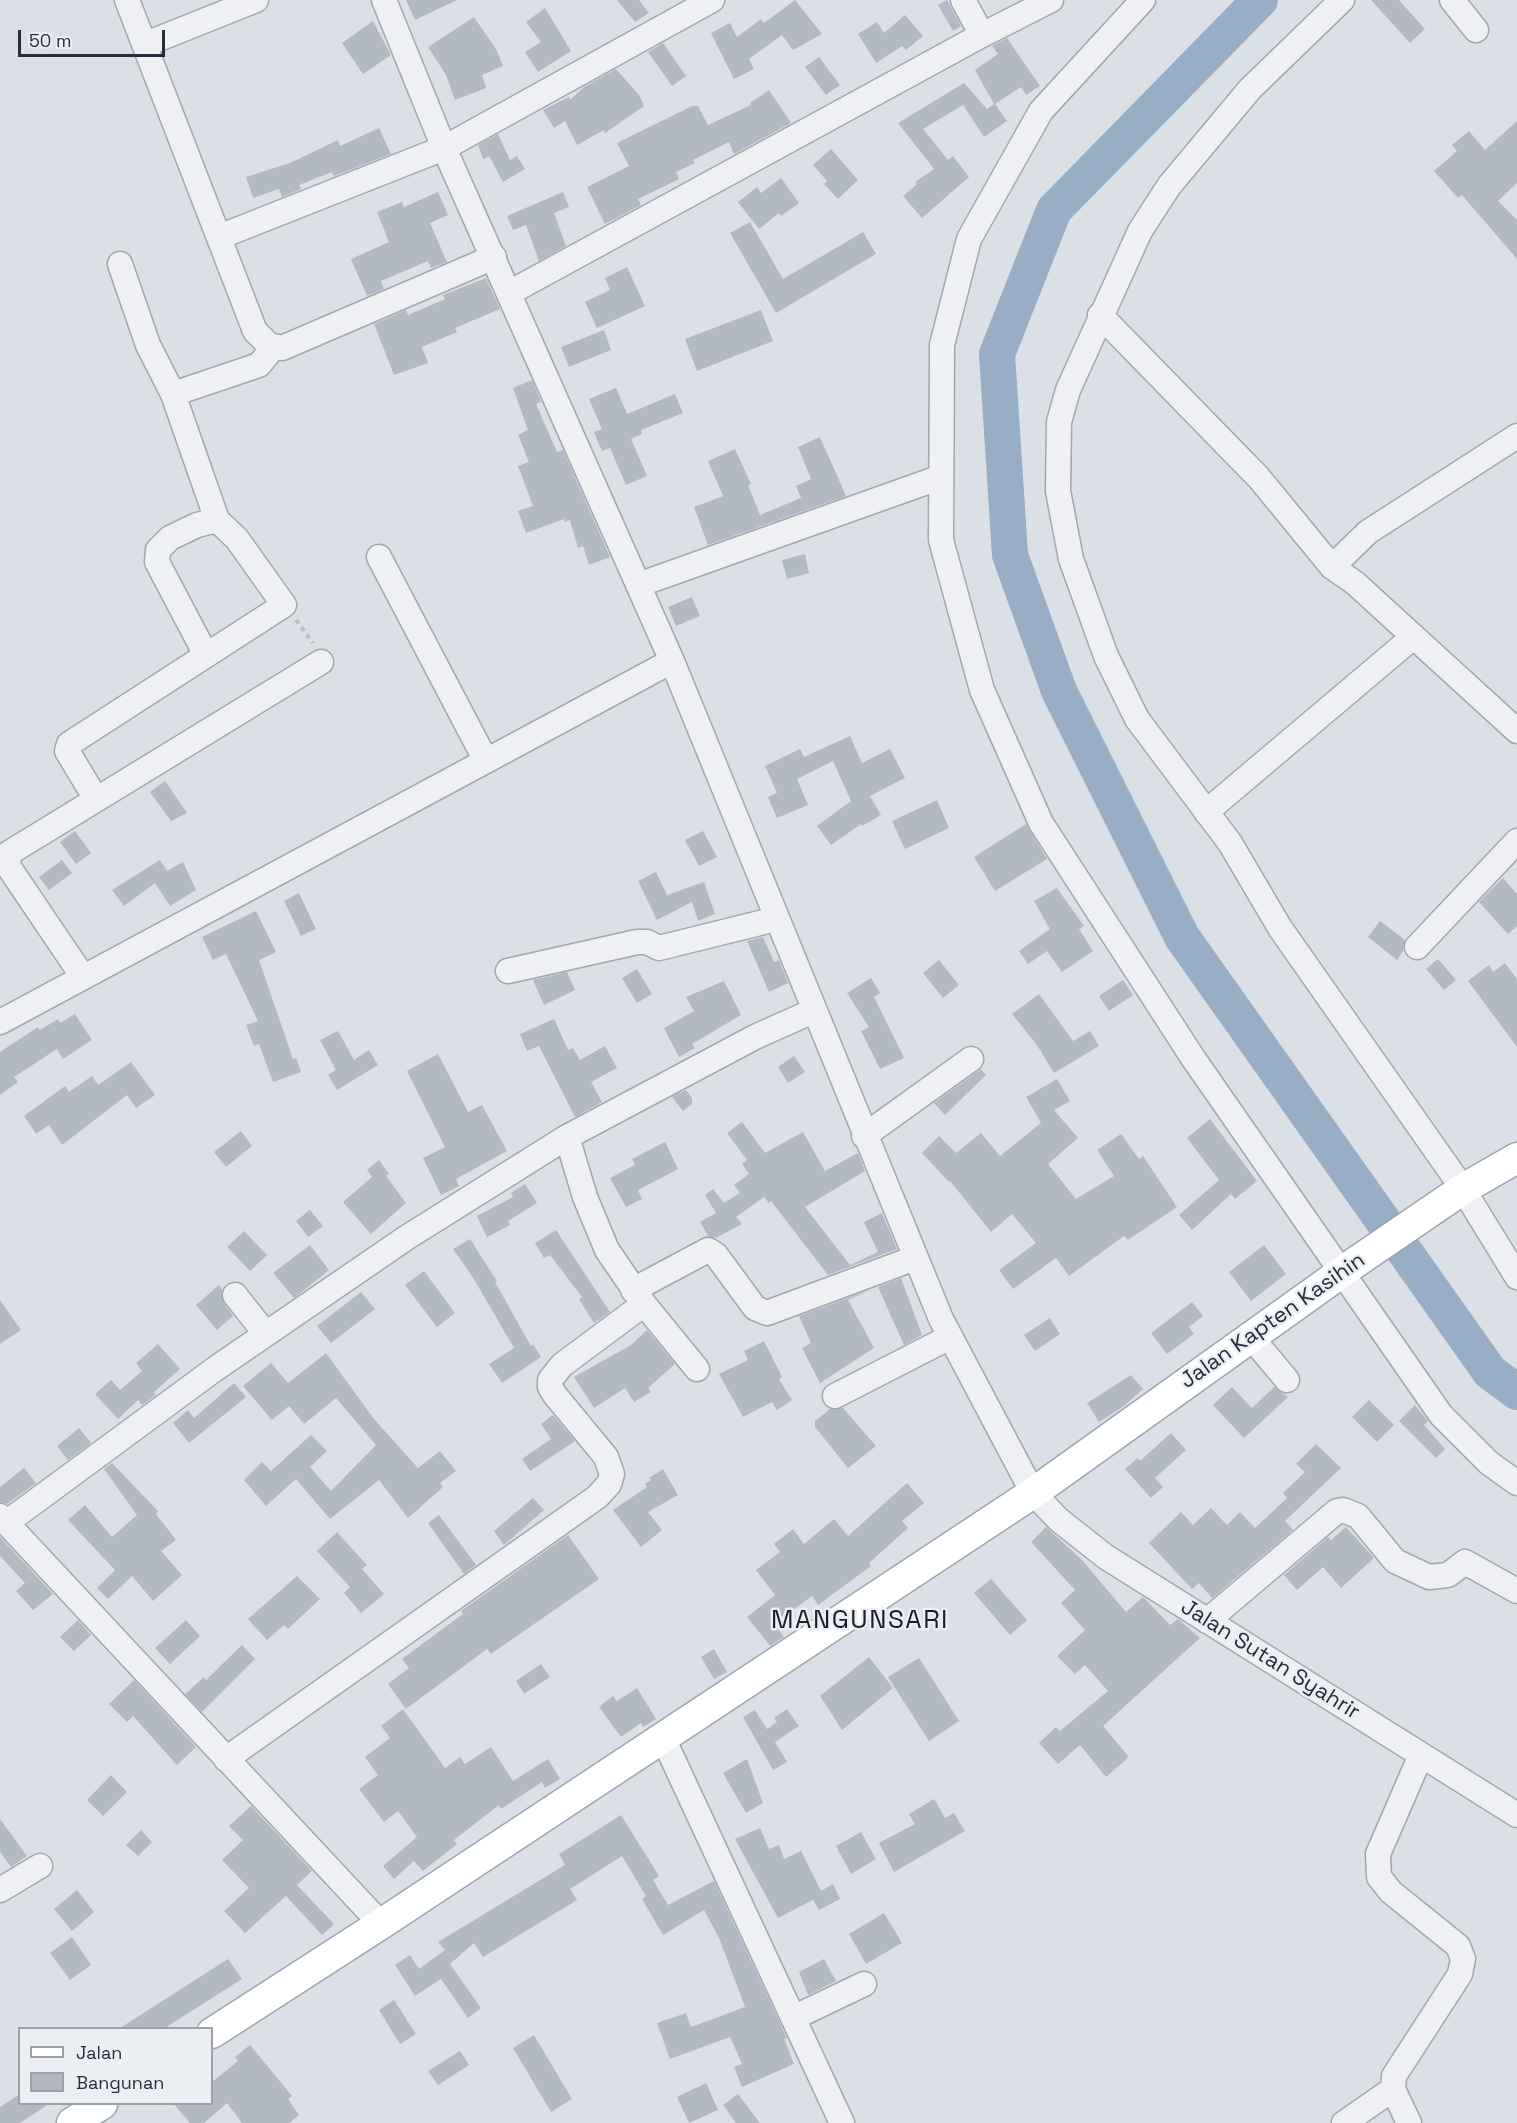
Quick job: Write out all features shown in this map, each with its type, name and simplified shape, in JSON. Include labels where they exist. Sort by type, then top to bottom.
[{"type":"main road","name":"Jalan Kapten Kasihin","points":[[213,2032],[1033,1493],[1349,1267],[1460,1192],[1517,1158]]},
{"type":"main road","points":[[73,2123],[99,2105]]},
{"type":"street","points":[[127,0],[146,44],[255,331],[269,345],[282,348],[494,257]]},
{"type":"street","points":[[146,44],[256,0]]},
{"type":"street","name":"Jalan Sutan Syahrir","points":[[384,0],[444,148],[672,661],[915,1258],[950,1337],[1033,1493],[1059,1520],[1106,1557],[1517,1815]]},
{"type":"street","points":[[219,237],[444,148],[712,0]]},
{"type":"street","points":[[963,0],[982,35]]},
{"type":"street","points":[[509,293],[982,35],[1051,0]]},
{"type":"street","points":[[1143,0],[1041,111],[969,239],[942,345],[941,540],[982,690],[1041,823],[1180,1039],[1349,1267],[1441,1415],[1489,1463],[1517,1483]]},
{"type":"street","points":[[1342,0],[1250,89],[1168,186],[1140,231],[1068,390],[1059,422],[1056,449],[1058,491],[1071,559],[1106,656],[1137,719],[1230,843],[1280,928],[1517,1278]]},
{"type":"street","points":[[1452,0],[1476,30]]},
{"type":"street","points":[[96,799],[67,751],[69,744],[284,605],[237,539],[217,520],[173,394],[148,345],[120,264]]},
{"type":"street","points":[[1100,315],[1258,478],[1332,567],[1355,583],[1412,638],[1517,731]]},
{"type":"street","points":[[173,394],[259,365],[268,354],[269,345]]},
{"type":"street","points":[[1332,567],[1368,532],[1517,436]]},
{"type":"street","points":[[638,585],[941,477]]},
{"type":"street","points":[[206,655],[157,562],[158,550],[171,538],[197,525],[217,520]]},
{"type":"street","points":[[379,557],[486,761]]},
{"type":"street","points":[[1206,812],[1412,638]]},
{"type":"street","points":[[0,1022],[672,661]]},
{"type":"street","points":[[82,977],[8,866],[7,859],[15,848],[321,662]]},
{"type":"street","points":[[1417,947],[1517,841]]},
{"type":"street","points":[[508,971],[637,942],[647,942],[659,948],[776,919]]},
{"type":"street","points":[[381,1924],[3,1520],[265,1334],[406,1238],[567,1137],[755,1037],[813,1011]]},
{"type":"street","points":[[864,1136],[971,1059]]},
{"type":"street","points":[[567,1137],[607,1250],[638,1297],[697,1369]]},
{"type":"street","points":[[226,1759],[597,1497],[609,1484],[612,1474],[606,1457],[555,1395],[550,1387],[550,1380],[562,1365],[638,1297],[708,1250],[716,1255],[755,1308],[767,1313],[915,1258]]},
{"type":"street","points":[[235,1295],[265,1334]]},
{"type":"street","points":[[835,1396],[950,1337]]},
{"type":"street","points":[[1251,1337],[1287,1380]]},
{"type":"street","points":[[1207,1621],[1336,1510],[1358,1516],[1395,1561],[1429,1576],[1450,1574],[1465,1562],[1517,1591]]},
{"type":"street","points":[[663,1738],[842,2123]]},
{"type":"street","points":[[1409,2123],[1393,2089],[1394,2076],[1460,1974],[1463,1959],[1458,1946],[1391,1892],[1379,1876],[1378,1854],[1421,1755]]},
{"type":"street","points":[[0,1890],[40,1866]]},
{"type":"street","points":[[793,2018],[864,1984]]},
{"type":"street","points":[[1344,2123],[1393,2089]]},
{"type":"path","points":[[284,605],[317,649],[321,662]]},
{"type":"building","points":[[406,0],[457,0],[415,20]]},
{"type":"building","points":[[617,0],[639,0],[649,13],[635,22]]},
{"type":"building","points":[[795,0],[822,34],[793,50],[782,35],[749,59],[754,69],[734,79],[711,33],[730,23],[737,37],[761,19],[764,23]]},
{"type":"building","points":[[947,0],[961,26],[953,31],[938,5]]},
{"type":"building","points":[[1371,0],[1399,0],[1425,29],[1410,43]]},
{"type":"building","points":[[545,8],[571,51],[538,72],[525,52],[541,42],[526,22]]},
{"type":"building","points":[[905,15],[923,36],[906,50],[902,46],[876,63],[858,34],[877,22],[884,33]]},
{"type":"building","points":[[474,17],[496,49],[503,66],[482,75],[486,88],[455,100],[446,75],[428,47]]},
{"type":"building","points":[[373,21],[391,55],[363,74],[342,43]]},
{"type":"building","points":[[1007,38],[1040,86],[1026,95],[1021,87],[995,104],[1007,121],[984,137],[963,105],[923,129],[948,160],[953,156],[969,177],[922,218],[903,196],[917,184],[915,182],[934,169],[898,123],[964,83],[987,109],[994,104],[975,70],[998,54],[992,46]]},
{"type":"building","points":[[663,43],[686,76],[672,86],[648,52]]},
{"type":"building","points":[[819,57],[840,85],[826,95],[805,67]]},
{"type":"building","points":[[616,69],[639,95],[644,106],[605,133],[604,130],[577,145],[565,121],[554,128],[543,110],[569,97],[570,100],[584,87]]},
{"type":"building","points":[[769,90],[791,123],[734,154],[729,142],[693,160],[695,163],[676,172],[679,179],[638,199],[641,205],[605,224],[587,187],[629,166],[617,143],[692,106],[698,106],[708,125],[751,105],[750,103]]},
{"type":"building","points":[[1517,121],[1517,183],[1498,201],[1517,220],[1517,259],[1462,195],[1458,198],[1434,171],[1457,151],[1452,145],[1469,131],[1485,150]]},
{"type":"building","points":[[379,128],[391,154],[334,176],[332,172],[299,185],[301,189],[282,197],[279,189],[253,198],[246,177],[290,163],[338,140],[340,146]]},
{"type":"building","points":[[498,134],[510,160],[517,156],[525,169],[503,182],[489,156],[483,159],[478,145]]},
{"type":"building","points":[[831,149],[858,180],[838,199],[824,184],[827,181],[813,165]]},
{"type":"building","points":[[781,178],[799,203],[781,216],[779,213],[759,229],[738,202],[757,187],[761,193]]},
{"type":"building","points":[[438,192],[448,215],[430,223],[447,262],[431,268],[428,261],[381,281],[384,289],[367,296],[351,259],[389,242],[377,212],[402,202],[404,207]]},
{"type":"building","points":[[563,192],[569,207],[554,213],[566,246],[539,261],[526,225],[513,230],[507,216]]},
{"type":"building","points":[[750,222],[783,279],[863,232],[876,254],[776,313],[730,233]]},
{"type":"building","points":[[627,267],[645,306],[597,328],[585,302],[610,290],[605,278]]},
{"type":"building","points":[[486,278],[500,309],[455,328],[457,332],[422,347],[428,363],[394,375],[374,324],[406,310],[408,315],[445,299],[443,295]]},
{"type":"building","points":[[761,310],[773,341],[697,371],[685,339]]},
{"type":"building","points":[[604,330],[611,350],[569,367],[561,347]]},
{"type":"building","points":[[532,380],[541,402],[536,404],[557,452],[563,450],[610,557],[589,565],[583,546],[578,548],[570,520],[565,522],[564,519],[526,533],[518,511],[533,506],[518,466],[529,462],[518,435],[528,430],[513,388]]},
{"type":"building","points":[[616,388],[627,414],[675,394],[683,413],[641,430],[642,434],[631,439],[647,476],[626,485],[610,448],[602,451],[598,442],[594,432],[602,429],[589,399]]},
{"type":"building","points":[[820,437],[846,496],[708,545],[694,507],[723,496],[708,461],[735,449],[751,484],[748,485],[760,515],[801,498],[796,486],[811,479],[798,447]]},
{"type":"building","points":[[805,554],[809,573],[787,579],[782,560]]},
{"type":"building","points":[[692,597],[700,616],[676,626],[668,607]]},
{"type":"building","points":[[850,736],[862,763],[890,749],[905,778],[870,796],[881,815],[862,826],[861,824],[831,845],[817,826],[851,801],[833,761],[797,779],[808,805],[777,818],[768,797],[777,793],[765,766],[800,749],[804,757]]},
{"type":"building","points":[[165,781],[187,813],[171,821],[150,792]]},
{"type":"building","points":[[937,800],[949,828],[905,849],[892,821]]},
{"type":"building","points":[[1026,824],[1047,859],[995,891],[974,857]]},
{"type":"building","points":[[75,831],[91,853],[76,864],[60,842]]},
{"type":"building","points":[[703,831],[717,857],[699,866],[685,840]]},
{"type":"building","points":[[62,860],[72,873],[49,890],[39,877]]},
{"type":"building","points":[[160,860],[167,871],[183,862],[196,890],[170,906],[155,883],[124,906],[112,890]]},
{"type":"building","points":[[656,872],[667,895],[704,882],[715,914],[698,921],[692,902],[657,920],[638,881]]},
{"type":"building","points":[[1503,878],[1517,894],[1517,926],[1508,934],[1479,902]]},
{"type":"building","points":[[1057,888],[1084,926],[1079,929],[1093,951],[1062,972],[1047,951],[1028,964],[1019,951],[1050,929],[1034,901]]},
{"type":"building","points":[[299,893],[316,929],[301,936],[284,901]]},
{"type":"building","points":[[256,911],[276,952],[259,960],[293,1059],[296,1058],[301,1072],[273,1082],[259,1044],[254,1046],[246,1025],[258,1021],[226,954],[213,960],[202,937]]},
{"type":"building","points":[[1380,921],[1405,940],[1403,951],[1397,960],[1368,937]]},
{"type":"building","points":[[763,937],[774,962],[779,960],[788,983],[769,992],[747,941]]},
{"type":"building","points":[[1438,959],[1456,980],[1444,990],[1426,969]]},
{"type":"building","points":[[939,960],[959,985],[943,998],[923,973]]},
{"type":"building","points":[[1505,963],[1517,979],[1517,1047],[1468,981],[1489,965],[1493,972]]},
{"type":"building","points":[[637,969],[652,994],[637,1003],[622,978]]},
{"type":"building","points":[[567,972],[575,990],[544,1005],[533,980]]},
{"type":"building","points":[[871,978],[880,993],[874,997],[904,1058],[880,1069],[861,1031],[869,1027],[847,993]]},
{"type":"building","points":[[1123,980],[1133,995],[1109,1011],[1099,996]]},
{"type":"building","points":[[724,981],[741,1015],[692,1044],[695,1048],[679,1057],[664,1028],[694,1011],[686,997]]},
{"type":"building","points":[[1039,994],[1073,1041],[1090,1031],[1099,1046],[1054,1073],[1037,1045],[1012,1014]]},
{"type":"building","points":[[75,1014],[92,1040],[63,1059],[57,1049],[14,1077],[18,1082],[0,1095],[0,1052],[38,1027],[40,1030],[58,1019],[60,1023]]},
{"type":"building","points":[[554,1019],[568,1050],[573,1048],[580,1060],[605,1046],[617,1068],[591,1082],[602,1102],[575,1117],[539,1046],[527,1051],[520,1034]]},
{"type":"building","points":[[338,1031],[354,1060],[369,1050],[378,1065],[337,1090],[328,1075],[336,1070],[320,1040]]},
{"type":"building","points":[[438,1054],[468,1112],[482,1105],[507,1151],[456,1179],[459,1186],[441,1195],[423,1158],[445,1147],[407,1071]]},
{"type":"building","points":[[794,1056],[805,1072],[788,1083],[778,1067]]},
{"type":"building","points":[[131,1062],[155,1095],[136,1108],[127,1095],[62,1145],[49,1125],[36,1134],[24,1116],[65,1086],[69,1092],[92,1076],[98,1085]]},
{"type":"building","points":[[981,1069],[986,1075],[945,1115],[934,1103]]},
{"type":"building","points":[[1057,1079],[1070,1101],[1054,1110],[1078,1138],[1048,1164],[1076,1199],[1114,1176],[1097,1150],[1121,1134],[1139,1159],[1143,1156],[1177,1207],[1128,1240],[1124,1236],[1069,1276],[1056,1258],[1013,1289],[999,1270],[1036,1243],[1012,1214],[991,1232],[950,1181],[922,1153],[939,1136],[956,1153],[981,1133],[1000,1156],[1041,1123],[1026,1097]]},
{"type":"building","points":[[686,1090],[692,1098],[692,1104],[683,1111],[672,1097]]},
{"type":"building","points":[[1210,1119],[1257,1181],[1235,1199],[1231,1194],[1192,1230],[1179,1215],[1219,1180],[1187,1138]]},
{"type":"building","points":[[742,1122],[765,1153],[803,1132],[825,1171],[858,1153],[865,1171],[805,1207],[850,1265],[878,1252],[864,1222],[882,1213],[897,1249],[828,1275],[771,1201],[769,1203],[764,1197],[736,1217],[742,1224],[716,1238],[708,1236],[700,1222],[716,1213],[705,1195],[713,1189],[724,1203],[740,1193],[734,1185],[749,1174],[742,1164],[747,1160],[727,1133]]},
{"type":"building","points":[[241,1131],[252,1146],[226,1167],[214,1152]]},
{"type":"building","points":[[665,1142],[678,1169],[638,1190],[642,1199],[626,1207],[610,1178],[635,1165],[632,1159]]},
{"type":"building","points":[[379,1160],[389,1174],[386,1176],[406,1203],[371,1234],[343,1202],[372,1177],[367,1170]]},
{"type":"building","points":[[525,1184],[537,1203],[508,1221],[510,1225],[487,1237],[477,1216],[513,1197],[511,1193]]},
{"type":"building","points":[[310,1210],[323,1226],[308,1237],[296,1221]]},
{"type":"building","points":[[556,1230],[610,1312],[594,1323],[579,1299],[582,1297],[550,1255],[544,1258],[535,1243]]},
{"type":"building","points":[[244,1231],[267,1255],[250,1271],[227,1247]]},
{"type":"building","points":[[470,1239],[497,1281],[495,1282],[531,1346],[533,1344],[541,1357],[502,1383],[489,1364],[514,1348],[472,1276],[453,1249]]},
{"type":"building","points":[[310,1245],[329,1270],[294,1298],[273,1273]]},
{"type":"building","points":[[1264,1245],[1286,1274],[1251,1301],[1229,1272]]},
{"type":"building","points":[[424,1271],[455,1313],[437,1327],[405,1285]]},
{"type":"building","points":[[901,1278],[922,1335],[904,1345],[878,1287]]},
{"type":"building","points":[[219,1285],[222,1289],[224,1303],[233,1316],[217,1330],[196,1305]]},
{"type":"building","points":[[872,1289],[848,1300],[874,1348],[820,1383],[802,1348],[811,1343],[799,1316]]},
{"type":"building","points":[[361,1292],[375,1309],[331,1343],[317,1326]]},
{"type":"building","points":[[0,1300],[21,1330],[0,1344]]},
{"type":"building","points":[[1192,1302],[1203,1316],[1189,1327],[1194,1334],[1167,1354],[1151,1333]]},
{"type":"building","points":[[1050,1318],[1060,1334],[1035,1351],[1024,1335]]},
{"type":"building","points":[[647,1330],[675,1364],[648,1388],[651,1392],[634,1402],[625,1388],[594,1408],[574,1377],[631,1345]]},
{"type":"building","points":[[764,1341],[782,1377],[779,1379],[792,1400],[777,1410],[772,1402],[743,1417],[719,1374],[748,1360],[744,1351]]},
{"type":"building","points":[[158,1344],[180,1369],[154,1392],[156,1395],[142,1405],[138,1400],[118,1419],[95,1394],[111,1380],[120,1390],[142,1371],[136,1363]]},
{"type":"building","points":[[326,1353],[374,1419],[418,1468],[440,1451],[456,1471],[440,1483],[443,1487],[408,1518],[379,1480],[330,1519],[296,1479],[266,1506],[244,1480],[262,1462],[271,1471],[311,1435],[327,1451],[310,1467],[331,1491],[376,1445],[336,1398],[304,1424],[289,1406],[272,1420],[243,1386],[271,1363],[288,1383]]},
{"type":"building","points":[[1131,1375],[1143,1389],[1124,1406],[1099,1422],[1087,1403]]},
{"type":"building","points":[[234,1383],[246,1397],[189,1443],[173,1423],[188,1410],[194,1418]]},
{"type":"building","points":[[1232,1387],[1252,1408],[1274,1387],[1288,1397],[1244,1438],[1213,1405]]},
{"type":"building","points":[[1369,1400],[1394,1425],[1377,1442],[1352,1417]]},
{"type":"building","points":[[1415,1405],[1428,1421],[1424,1425],[1445,1449],[1436,1458],[1399,1421]]},
{"type":"building","points":[[843,1408],[876,1446],[848,1468],[815,1427],[815,1421],[830,1409]]},
{"type":"building","points":[[553,1415],[575,1441],[530,1471],[522,1459],[551,1439],[541,1424]]},
{"type":"building","points":[[79,1428],[91,1443],[68,1460],[57,1446]]},
{"type":"building","points":[[1171,1433],[1186,1450],[1155,1478],[1163,1487],[1151,1498],[1125,1469],[1138,1458],[1140,1461]]},
{"type":"building","points":[[1316,1444],[1341,1468],[1285,1521],[1293,1530],[1212,1598],[1199,1583],[1192,1589],[1149,1543],[1181,1512],[1193,1525],[1211,1508],[1227,1525],[1240,1512],[1255,1528],[1287,1498],[1283,1493],[1305,1472],[1296,1464]]},
{"type":"building","points":[[112,1463],[158,1511],[156,1514],[176,1540],[161,1551],[182,1575],[153,1601],[132,1576],[108,1599],[97,1588],[115,1570],[68,1520],[85,1505],[112,1537],[137,1515],[104,1469]]},
{"type":"building","points":[[24,1468],[36,1483],[7,1504],[0,1502],[0,1487]]},
{"type":"building","points":[[663,1469],[678,1495],[648,1512],[662,1530],[641,1547],[613,1510],[647,1487],[645,1484],[651,1480],[649,1478]]},
{"type":"building","points":[[907,1483],[924,1503],[902,1521],[908,1528],[869,1563],[871,1566],[818,1605],[812,1596],[774,1624],[784,1637],[770,1646],[747,1617],[775,1595],[756,1570],[780,1552],[774,1544],[793,1529],[804,1544],[834,1519],[848,1536]]},
{"type":"building","points":[[533,1498],[544,1510],[504,1545],[494,1531]]},
{"type":"building","points":[[439,1515],[476,1565],[464,1574],[428,1523]]},
{"type":"building","points":[[1046,1527],[1082,1560],[1126,1612],[1143,1597],[1170,1625],[1178,1619],[1200,1638],[1103,1726],[1129,1757],[1106,1777],[1080,1745],[1058,1764],[1039,1743],[1056,1727],[1060,1731],[1108,1691],[1085,1665],[1075,1674],[1057,1656],[1085,1630],[1061,1603],[1075,1590],[1031,1542]]},
{"type":"building","points":[[1346,1527],[1374,1558],[1341,1588],[1323,1567],[1297,1590],[1284,1575],[1328,1537],[1331,1540]]},
{"type":"building","points":[[337,1532],[367,1565],[362,1569],[384,1594],[361,1613],[344,1593],[350,1587],[317,1551]]},
{"type":"building","points":[[568,1535],[599,1579],[491,1654],[487,1649],[406,1709],[388,1684],[409,1668],[402,1659],[463,1614],[461,1611]]},
{"type":"building","points":[[0,1537],[53,1594],[33,1610],[16,1591],[25,1583],[0,1556]]},
{"type":"building","points":[[297,1576],[320,1599],[288,1629],[284,1625],[267,1640],[248,1619]]},
{"type":"building","points":[[991,1579],[1027,1620],[1010,1635],[974,1593]]},
{"type":"building","points":[[78,1620],[91,1635],[74,1651],[60,1637]]},
{"type":"building","points":[[186,1620],[200,1636],[170,1664],[155,1648]]},
{"type":"building","points":[[242,1645],[255,1659],[202,1712],[185,1694],[204,1677],[206,1680]]},
{"type":"building","points":[[714,1649],[727,1672],[714,1679],[701,1657]]},
{"type":"building","points":[[869,1657],[893,1688],[842,1730],[820,1696]]},
{"type":"building","points":[[919,1658],[959,1721],[929,1741],[888,1677]]},
{"type":"building","points":[[541,1664],[550,1677],[524,1694],[516,1681]]},
{"type":"building","points":[[134,1680],[196,1747],[177,1765],[133,1716],[127,1722],[109,1704]]},
{"type":"building","points":[[637,1688],[656,1719],[643,1727],[641,1723],[621,1737],[599,1707],[613,1696],[617,1701]]},
{"type":"building","points":[[403,1709],[445,1768],[460,1757],[465,1764],[491,1747],[513,1781],[548,1759],[560,1779],[545,1788],[542,1782],[501,1809],[499,1805],[454,1840],[457,1844],[423,1871],[414,1861],[394,1879],[383,1866],[417,1837],[398,1811],[384,1822],[359,1789],[378,1775],[365,1757],[390,1738],[381,1726]]},
{"type":"building","points":[[787,1709],[799,1726],[775,1742],[787,1762],[773,1770],[743,1717],[755,1710],[767,1729],[777,1722],[774,1718]]},
{"type":"building","points":[[747,1759],[763,1803],[746,1813],[723,1773]]},
{"type":"building","points":[[111,1775],[127,1792],[103,1816],[87,1800]]},
{"type":"building","points":[[934,1799],[945,1818],[954,1813],[965,1831],[894,1872],[879,1843],[915,1824],[909,1814]]},
{"type":"building","points":[[251,1806],[312,1871],[297,1885],[334,1924],[322,1935],[286,1896],[245,1933],[224,1911],[249,1888],[222,1860],[243,1840],[229,1826]]},
{"type":"building","points":[[621,1815],[659,1876],[653,1880],[668,1905],[714,1881],[787,2038],[784,2039],[794,2064],[742,2087],[734,2067],[742,2064],[730,2037],[670,2059],[657,2023],[686,2013],[691,2027],[745,2007],[719,1938],[704,1910],[663,1935],[642,1899],[646,1896],[622,1856],[570,1889],[577,1900],[483,1957],[474,1943],[450,1964],[481,2008],[468,2018],[441,1979],[415,1996],[395,1965],[410,1955],[419,1969],[445,1950],[438,1942],[565,1865],[559,1854]]},
{"type":"building","points":[[0,1819],[27,1856],[11,1867],[0,1852]]},
{"type":"building","points":[[760,1828],[769,1849],[779,1845],[784,1859],[801,1851],[821,1891],[833,1884],[840,1899],[819,1910],[813,1900],[778,1918],[735,1839]]},
{"type":"building","points":[[141,1830],[152,1842],[138,1856],[126,1845]]},
{"type":"building","points":[[861,1832],[876,1859],[851,1874],[836,1846]]},
{"type":"building","points":[[77,1890],[94,1912],[72,1931],[54,1909]]},
{"type":"building","points":[[884,1913],[902,1943],[866,1964],[849,1934]]},
{"type":"building","points":[[72,1937],[91,1965],[70,1980],[50,1953]]},
{"type":"building","points":[[228,1959],[242,1979],[167,2027],[122,2027]]},
{"type":"building","points":[[824,1959],[836,1981],[808,1995],[799,1972]]},
{"type":"building","points":[[394,2000],[416,2034],[400,2044],[379,2010]]},
{"type":"building","points":[[534,2035],[572,2099],[551,2112],[513,2048]]},
{"type":"building","points":[[250,2045],[292,2096],[288,2099],[299,2115],[289,2123],[242,2123],[227,2103],[204,2123],[190,2123],[175,2105],[213,2105],[213,2081],[238,2061],[235,2057]]},
{"type":"building","points":[[460,2051],[469,2065],[438,2085],[428,2071]]},
{"type":"building","points":[[706,2083],[718,2110],[689,2123],[677,2097]]},
{"type":"building","points":[[738,2094],[760,2123],[736,2123],[723,2105]]},
{"type":"building","points":[[18,2095],[18,2105],[47,2105],[20,2123],[0,2123],[0,2107]]},
{"type":"waterway","points":[[1260,0],[1054,210],[997,354],[1010,555],[1059,691],[1182,937],[1490,1372],[1517,1392]]},
{"type":"district","name":"MANGUNSARI","points":[[860,1621]]}]
